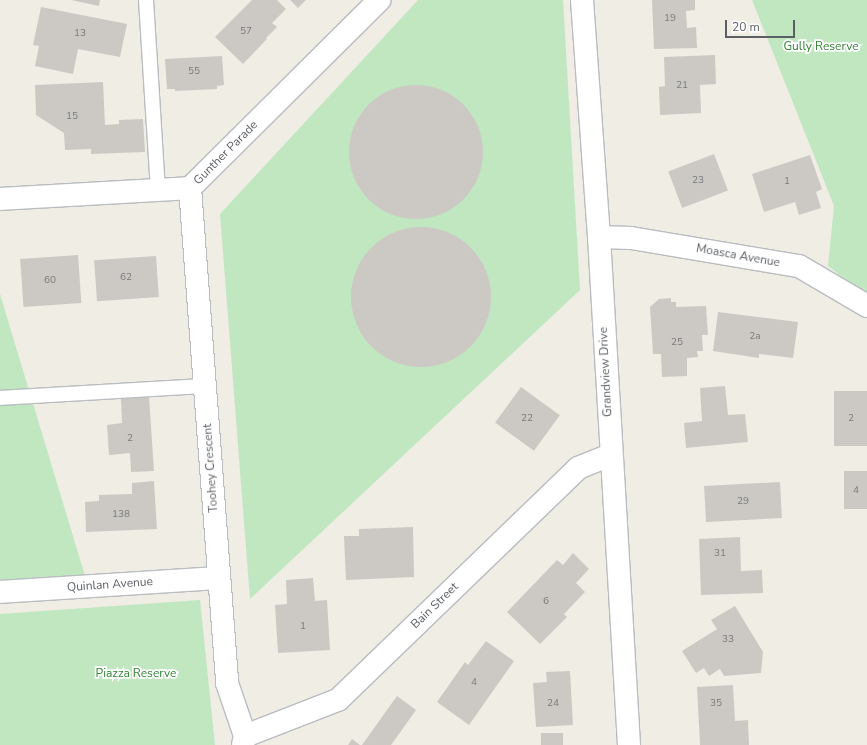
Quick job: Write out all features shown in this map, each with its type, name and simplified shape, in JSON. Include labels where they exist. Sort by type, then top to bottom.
[{"type":"street","name":"Gunther Parade","points":[[0,199],[190,188],[379,0]]},
{"type":"street","name":"Grandview Drive","points":[[582,0],[599,237],[629,745]]},
{"type":"street","name":"Toohey Crescent","points":[[190,188],[227,683],[244,740]]},
{"type":"street","name":"Moasca Avenue","points":[[599,237],[631,238],[799,266],[867,306]]},
{"type":"street","name":"Bain Street","points":[[244,740],[338,700],[578,468],[611,454]]},
{"type":"street","name":"Quinlan Avenue","points":[[0,592],[219,578]]},
{"type":"lane","points":[[146,0],[158,189]]},
{"type":"lane","points":[[0,398],[205,386]]},
{"type":"green space","points":[[418,0],[563,0],[580,290],[250,599],[220,214]]},
{"type":"green space","name":"Gully Reserve","points":[[752,0],[867,0],[867,296],[828,266],[834,206]]},
{"type":"green space","points":[[0,294],[85,576],[0,582]]},
{"type":"green space","name":"Piazza Reserve","points":[[200,600],[215,745],[0,745],[0,614]]},
{"type":"building","points":[[71,0],[100,0],[99,6]]},
{"type":"building","points":[[252,0],[277,0],[286,9],[272,23],[277,27],[243,64],[215,37]]},
{"type":"building","points":[[290,0],[306,0],[298,8]]},
{"type":"building","points":[[652,0],[695,0],[695,10],[686,11],[687,28],[696,27],[697,48],[654,49]]},
{"type":"building","points":[[41,7],[127,24],[120,57],[78,49],[73,74],[35,66],[39,46],[33,45]]},
{"type":"building","points":[[715,55],[716,84],[700,85],[701,113],[660,115],[659,87],[665,86],[664,57]]},
{"type":"building","points":[[222,56],[224,85],[217,86],[217,89],[175,91],[175,89],[167,89],[165,59]]},
{"type":"building","points":[[103,82],[105,125],[119,124],[119,120],[143,119],[145,152],[91,154],[91,149],[65,150],[64,133],[36,115],[35,85]]},
{"type":"building","points":[[423,85],[436,87],[448,92],[464,104],[476,120],[481,132],[483,152],[481,172],[476,184],[464,200],[448,212],[436,217],[409,219],[396,217],[384,212],[368,200],[356,184],[351,172],[349,145],[351,132],[356,120],[368,104],[384,92],[396,87]]},
{"type":"building","points":[[714,154],[728,190],[682,208],[668,172]]},
{"type":"building","points":[[810,155],[822,189],[816,192],[821,208],[799,215],[795,202],[764,212],[752,174]]},
{"type":"building","points":[[428,227],[448,232],[460,238],[471,247],[480,258],[486,270],[490,283],[490,311],[486,324],[480,336],[471,347],[460,356],[448,362],[435,366],[414,367],[394,362],[382,356],[371,347],[362,336],[352,311],[351,290],[356,270],[362,258],[371,247],[382,238],[407,228]]},
{"type":"building","points":[[78,255],[81,303],[23,307],[20,259]]},
{"type":"building","points":[[156,256],[159,297],[97,301],[94,260]]},
{"type":"building","points":[[671,298],[671,302],[676,302],[676,307],[706,306],[708,335],[702,335],[703,351],[697,351],[698,357],[687,358],[687,376],[662,377],[661,354],[653,354],[650,307],[659,299]]},
{"type":"building","points":[[718,312],[798,322],[793,358],[759,354],[759,358],[713,351]]},
{"type":"building","points":[[725,386],[728,415],[745,414],[748,442],[686,448],[684,423],[702,421],[700,388]]},
{"type":"building","points":[[521,387],[560,415],[534,451],[495,423]]},
{"type":"building","points":[[834,391],[867,391],[867,446],[834,446]]},
{"type":"building","points":[[149,397],[154,471],[131,472],[130,453],[109,455],[107,425],[122,423],[121,399]]},
{"type":"building","points":[[844,471],[867,471],[867,509],[844,509]]},
{"type":"building","points":[[154,481],[157,529],[86,532],[85,502],[99,501],[99,495],[132,494],[132,483]]},
{"type":"building","points":[[780,482],[782,518],[706,522],[704,486]]},
{"type":"building","points":[[413,527],[414,577],[346,580],[344,536],[359,536],[359,529]]},
{"type":"building","points":[[740,537],[741,571],[762,570],[763,593],[701,595],[699,539]]},
{"type":"building","points":[[573,553],[589,569],[576,583],[585,592],[564,614],[567,617],[540,644],[507,612],[557,560],[563,565]]},
{"type":"building","points":[[313,578],[315,601],[327,600],[330,650],[278,653],[275,605],[287,604],[286,580]]},
{"type":"building","points":[[735,606],[763,652],[761,673],[724,676],[720,669],[709,676],[704,668],[696,673],[682,651],[717,629],[711,620]]},
{"type":"building","points":[[486,641],[514,661],[469,725],[437,702],[465,662],[468,665]]},
{"type":"building","points":[[570,671],[573,725],[536,727],[533,683],[547,682],[546,672]]},
{"type":"building","points":[[733,685],[735,721],[748,720],[749,745],[700,745],[697,687]]},
{"type":"building","points":[[397,696],[416,710],[391,745],[362,745]]},
{"type":"building","points":[[541,733],[563,733],[563,745],[541,745]]},
{"type":"building","points":[[352,739],[360,745],[348,745]]}]
